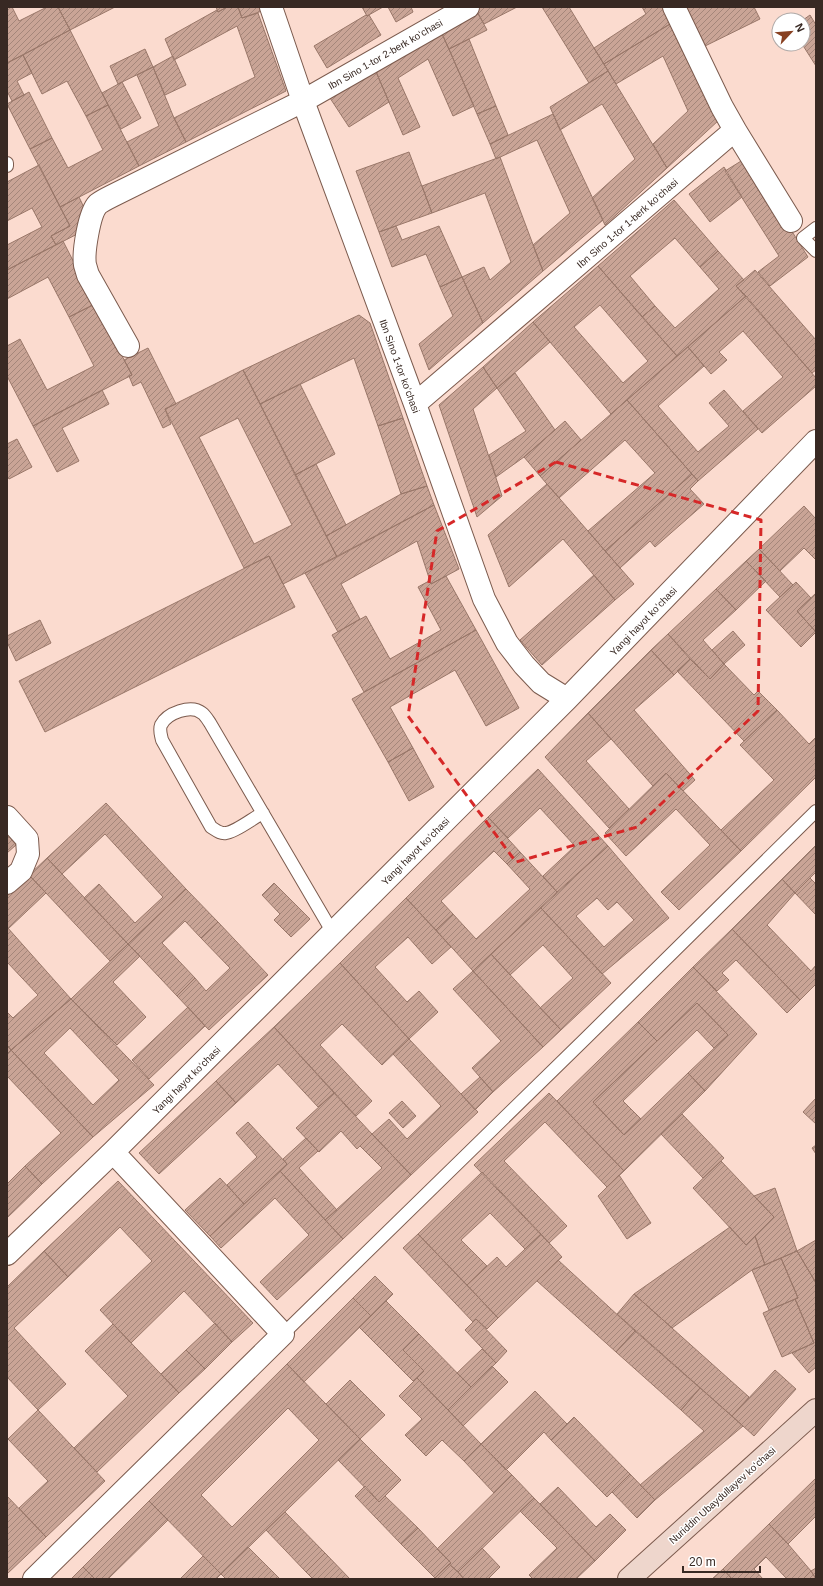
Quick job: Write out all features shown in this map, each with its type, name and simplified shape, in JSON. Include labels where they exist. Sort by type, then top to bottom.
[{"type":"main road","name":"Nuriddin Ubaydullayev koʻchasi","points":[[629,1579],[816,1410]]},
{"type":"street","name":"Ibn Sino 1-tor koʻchasi","points":[[271,7],[303,101],[415,404],[484,599],[507,643],[524,665],[541,683],[567,699]]},
{"type":"street","name":"Ibn Sino 1-tor 2-berk koʻchasi","points":[[128,346],[88,275],[85,265],[85,254],[91,220],[93,212],[98,204],[303,101],[468,7]]},
{"type":"street","points":[[674,7],[722,107],[791,221]]},
{"type":"street","name":"Ibn Sino 1-tor 1-berk koʻchasi","points":[[415,404],[735,130]]},
{"type":"street","name":"Yangi hayot koʻchasi","points":[[7,1254],[113,1152],[333,934],[567,699],[816,441]]},
{"type":"street","points":[[7,816],[27,839],[28,854],[21,871],[7,883]]},
{"type":"street","points":[[34,1579],[283,1334],[113,1152]]},
{"type":"lane","points":[[816,228],[803,238],[816,252]]},
{"type":"lane","points":[[263,812],[233,830],[225,833],[217,832],[211,827],[162,740],[160,732],[161,726],[165,720],[184,709],[193,709],[202,712],[263,812],[333,934]]},
{"type":"lane","points":[[283,1334],[816,811]]},
{"type":"highlighted area","points":[[556,462],[761,520],[758,711],[637,827],[516,862],[408,716],[437,531]]},
{"type":"building","points":[[7,7],[12,7],[19,21],[47,7],[58,7],[70,30],[7,63]]},
{"type":"building","points":[[58,7],[115,7],[70,30]]},
{"type":"building","points":[[216,7],[227,7],[218,12]]},
{"type":"building","points":[[227,7],[238,7],[242,18],[258,13],[286,91],[186,142],[174,118],[255,77],[237,26],[174,60],[165,39],[217,10],[218,12]]},
{"type":"building","points":[[238,7],[260,7],[262,11],[242,18]]},
{"type":"building","points":[[362,7],[383,7],[367,16]]},
{"type":"building","points":[[388,7],[411,7],[413,12],[396,22]]},
{"type":"building","points":[[517,7],[484,24],[475,8]]},
{"type":"building","points":[[542,7],[569,7],[608,71],[589,83]]},
{"type":"building","points":[[642,7],[667,7],[675,21],[604,64],[594,48],[646,14]]},
{"type":"building","points":[[683,7],[754,7],[760,19],[703,47]]},
{"type":"building","points":[[475,8],[487,30],[449,49],[439,27]]},
{"type":"building","points":[[366,15],[369,15],[381,35],[327,68],[314,46]]},
{"type":"building","points":[[811,17],[816,25],[816,66],[807,52],[811,52]]},
{"type":"building","points":[[675,21],[719,120],[667,168],[653,144],[688,111],[663,56],[616,84],[604,64]]},
{"type":"building","points":[[439,27],[474,106],[453,116],[428,59],[398,78],[420,127],[403,135],[374,67]]},
{"type":"building","points":[[70,30],[108,105],[86,116],[67,81],[42,94],[23,55]]},
{"type":"building","points":[[469,39],[496,106],[477,114],[449,49]]},
{"type":"building","points":[[145,49],[153,67],[118,84],[110,66]]},
{"type":"building","points":[[23,55],[32,73],[17,81],[24,95],[12,101],[7,91],[7,63]]},
{"type":"building","points":[[173,56],[186,85],[165,95],[153,67]]},
{"type":"building","points":[[153,67],[174,118],[186,142],[139,166],[127,142],[159,126],[137,75]]},
{"type":"building","points":[[374,67],[389,102],[349,127],[328,95]]},
{"type":"building","points":[[608,71],[667,168],[605,225],[592,198],[635,159],[602,104],[560,130],[550,107]]},
{"type":"building","points":[[122,82],[141,118],[121,129],[102,93]]},
{"type":"building","points":[[29,92],[52,138],[30,149],[7,104]]},
{"type":"building","points":[[108,105],[139,166],[60,207],[30,149],[52,138],[68,168],[103,150],[86,116]]},
{"type":"building","points":[[496,106],[508,135],[490,144],[477,114]]},
{"type":"building","points":[[553,114],[603,220],[543,271],[533,245],[570,213],[537,140],[496,159],[490,144]]},
{"type":"building","points":[[409,152],[432,213],[379,232],[356,171]]},
{"type":"building","points":[[500,157],[543,271],[483,323],[462,277],[484,267],[490,280],[511,262],[485,193],[432,213],[422,186]]},
{"type":"building","points":[[746,158],[808,257],[770,286],[758,272],[779,256],[725,171]]},
{"type":"building","points":[[39,165],[70,226],[51,236],[56,245],[7,270],[7,245],[42,227],[32,208],[7,221],[7,182]]},
{"type":"building","points":[[724,167],[742,197],[710,222],[689,194]]},
{"type":"building","points":[[79,197],[89,218],[87,229],[56,245],[51,236],[70,226],[60,207]]},
{"type":"building","points":[[674,200],[718,251],[700,267],[675,238],[630,276],[655,306],[642,317],[598,266]]},
{"type":"building","points":[[396,226],[402,240],[439,226],[462,277],[440,287],[426,254],[392,267],[379,232]]},
{"type":"building","points":[[63,241],[95,304],[69,317],[48,277],[7,299],[7,270]]},
{"type":"building","points":[[718,251],[744,280],[736,286],[746,296],[677,356],[642,317],[655,306],[675,328],[719,289],[700,267]]},
{"type":"building","points":[[598,266],[677,356],[611,414],[533,322]],"holes":[[[600,305],[648,361],[623,383],[574,327]]]},
{"type":"building","points":[[755,270],[816,340],[816,370],[812,373],[736,286]]},
{"type":"building","points":[[462,277],[483,323],[429,370],[419,344],[453,316],[440,287]]},
{"type":"building","points":[[746,296],[816,378],[816,386],[762,433],[743,411],[783,377],[743,331],[719,352],[727,360],[711,374],[688,347]]},
{"type":"building","points":[[95,304],[132,375],[33,426],[7,376],[7,346],[20,339],[47,390],[94,366],[69,317]]},
{"type":"building","points":[[359,315],[370,323],[403,418],[378,426],[354,358],[260,404],[243,370]]},
{"type":"building","points":[[533,322],[550,342],[497,388],[483,367]]},
{"type":"building","points":[[688,347],[704,366],[658,406],[698,452],[729,426],[709,403],[724,390],[758,429],[698,481],[627,400]]},
{"type":"building","points":[[148,348],[176,404],[165,409],[171,424],[163,428],[141,382],[133,386],[129,376],[132,375],[124,360]]},
{"type":"building","points":[[483,367],[497,388],[473,409],[502,496],[477,517],[439,405]]},
{"type":"building","points":[[243,370],[337,557],[283,584],[269,556],[244,568],[165,409]],"holes":[[[238,418],[292,525],[254,544],[199,437]]]},
{"type":"building","points":[[515,373],[555,430],[524,457],[496,477],[489,455],[526,431],[497,388]]},
{"type":"building","points":[[300,384],[335,454],[295,475],[260,404]]},
{"type":"building","points":[[102,390],[109,404],[62,428],[79,461],[57,472],[33,426]]},
{"type":"building","points":[[627,400],[692,474],[605,551],[588,531],[655,473],[625,440],[559,498],[540,476]]},
{"type":"building","points":[[403,418],[427,486],[401,494],[378,426]]},
{"type":"building","points":[[565,421],[581,440],[540,476],[524,457]]},
{"type":"building","points":[[17,439],[32,467],[9,479],[7,476],[7,444]]},
{"type":"building","points":[[316,464],[346,525],[326,536],[295,475]]},
{"type":"building","points":[[692,474],[698,481],[690,489],[704,504],[655,547],[650,541],[620,568],[605,551]]},
{"type":"building","points":[[547,484],[634,584],[615,600],[563,539],[509,587],[488,535]]},
{"type":"building","points":[[427,486],[434,505],[337,557],[326,536],[401,494]]},
{"type":"building","points":[[434,505],[459,569],[431,584],[417,541],[341,584],[360,619],[338,632],[305,573]]},
{"type":"building","points":[[804,506],[816,519],[816,560],[804,548],[780,571],[759,549]]},
{"type":"building","points":[[759,549],[793,585],[780,597],[746,561]]},
{"type":"building","points":[[269,556],[295,607],[45,732],[19,681]]},
{"type":"building","points":[[746,561],[766,581],[736,610],[716,589]]},
{"type":"building","points":[[594,575],[615,600],[542,665],[520,640]]},
{"type":"building","points":[[446,576],[476,630],[364,692],[332,635],[366,616],[390,659],[441,630],[418,587],[429,581],[431,584]]},
{"type":"building","points":[[796,582],[811,598],[797,611],[816,632],[801,647],[766,610]]},
{"type":"building","points":[[716,589],[736,610],[703,640],[724,664],[710,679],[668,634]]},
{"type":"building","points":[[816,593],[816,632],[797,611]]},
{"type":"building","points":[[40,620],[51,643],[16,661],[7,642],[7,636]]},
{"type":"building","points":[[476,630],[519,708],[486,726],[455,670],[390,707],[413,748],[388,762],[352,699]]},
{"type":"building","points":[[733,631],[745,645],[724,664],[712,650]]},
{"type":"building","points":[[668,634],[690,659],[674,675],[651,650]]},
{"type":"building","points":[[651,650],[674,675],[634,710],[695,780],[683,791],[666,773],[653,786],[588,713]]},
{"type":"building","points":[[690,659],[710,679],[724,664],[754,695],[758,691],[777,710],[744,741],[677,671]]},
{"type":"building","points":[[777,710],[809,744],[816,737],[816,777],[741,851],[721,830],[774,780],[740,745]]},
{"type":"building","points":[[588,713],[611,739],[586,761],[629,809],[609,828],[545,757]]},
{"type":"building","points":[[413,748],[434,787],[409,801],[388,762]]},
{"type":"building","points":[[538,769],[608,846],[557,892],[543,876],[575,846],[540,808],[508,838],[488,817]]},
{"type":"building","points":[[666,773],[741,851],[679,910],[661,892],[710,845],[676,809],[626,856],[605,833]]},
{"type":"building","points":[[106,803],[186,889],[128,944],[84,898],[99,884],[135,923],[163,897],[105,834],[62,874],[47,858]]},
{"type":"building","points":[[488,817],[520,852],[507,864],[494,851],[441,901],[453,914],[436,930],[406,898]]},
{"type":"building","points":[[7,834],[16,845],[7,853]]},
{"type":"building","points":[[816,845],[816,872],[795,893],[782,879]]},
{"type":"building","points":[[608,846],[669,918],[602,974],[541,908]],"holes":[[[597,898],[608,910],[617,902],[634,920],[604,947],[576,916]]]},
{"type":"building","points":[[520,852],[557,892],[473,971],[436,930],[453,914],[476,939],[530,889],[507,864]]},
{"type":"building","points":[[47,858],[128,944],[110,961],[29,875]]},
{"type":"building","points":[[29,875],[46,893],[8,929],[7,896]]},
{"type":"building","points":[[810,878],[816,884],[816,915],[795,893]]},
{"type":"building","points":[[782,879],[795,893],[767,925],[811,971],[816,965],[816,984],[800,1000],[732,929]]},
{"type":"building","points":[[274,883],[310,919],[291,937],[274,920],[280,914],[262,895]]},
{"type":"building","points":[[186,889],[218,922],[201,938],[185,921],[162,943],[195,978],[177,996],[128,944]]},
{"type":"building","points":[[406,898],[451,947],[432,964],[408,937],[375,967],[407,1002],[419,991],[438,1012],[409,1039],[340,963]]},
{"type":"building","points":[[541,908],[611,983],[561,1030],[540,1008],[573,978],[543,945],[510,975],[491,954]]},
{"type":"building","points":[[218,922],[268,975],[209,1030],[177,996],[195,978],[206,991],[230,968],[201,938]]},
{"type":"building","points":[[7,927],[71,999],[11,1050],[7,1045],[7,1012],[13,1018],[38,995],[7,962]]},
{"type":"building","points":[[732,929],[800,1000],[787,1013],[736,960],[722,973],[729,980],[717,991],[693,967]]},
{"type":"building","points":[[128,944],[140,956],[113,982],[146,1017],[117,1045],[71,999]]},
{"type":"building","points":[[491,954],[561,1030],[543,1047],[473,971]]},
{"type":"building","points":[[340,963],[409,1039],[382,1065],[342,1024],[320,1045],[372,1101],[356,1116],[274,1027]]},
{"type":"building","points":[[693,967],[757,1034],[705,1091],[688,1073],[728,1035],[697,1003],[657,1041],[638,1022]]},
{"type":"building","points":[[473,971],[543,1047],[493,1092],[472,1068],[501,1041],[453,989]]},
{"type":"building","points":[[71,999],[154,1085],[93,1137],[11,1050]],"holes":[[[70,1028],[119,1080],[93,1105],[44,1053]]]},
{"type":"building","points":[[697,1003],[728,1035],[714,1048],[697,1030],[623,1101],[641,1119],[624,1135],[593,1102]]},
{"type":"building","points":[[188,1007],[205,1026],[149,1079],[132,1060]]},
{"type":"building","points":[[638,1022],[657,1041],[593,1102],[624,1135],[688,1073],[705,1091],[624,1171],[557,1101]]},
{"type":"building","points":[[274,1027],[334,1093],[318,1107],[278,1064],[236,1103],[216,1081]]},
{"type":"building","points":[[409,1039],[478,1112],[411,1175],[372,1134],[389,1119],[407,1139],[441,1106],[393,1054]]},
{"type":"building","points":[[7,1045],[11,1050],[7,1054]]},
{"type":"building","points":[[11,1050],[93,1137],[42,1184],[25,1166],[61,1133],[7,1076],[7,1054]]},
{"type":"building","points":[[480,1077],[493,1092],[475,1110],[461,1094]]},
{"type":"building","points":[[216,1081],[236,1103],[159,1174],[139,1153]]},
{"type":"building","points":[[334,1093],[372,1134],[357,1149],[341,1131],[319,1152],[296,1128]]},
{"type":"building","points":[[549,1093],[624,1171],[607,1187],[545,1122],[504,1161],[567,1226],[549,1243],[474,1165]]},
{"type":"building","points":[[816,1098],[816,1124],[803,1112]]},
{"type":"building","points":[[402,1101],[416,1116],[403,1128],[389,1113]]},
{"type":"building","points":[[682,1114],[724,1158],[703,1178],[661,1134]]},
{"type":"building","points":[[248,1122],[287,1164],[244,1204],[227,1185],[257,1157],[236,1133]]},
{"type":"building","points":[[372,1134],[411,1175],[343,1239],[325,1220],[382,1168],[360,1146]]},
{"type":"building","points":[[306,1138],[318,1151],[299,1168],[337,1210],[325,1220],[280,1171],[287,1164],[283,1159]]},
{"type":"building","points":[[816,1145],[816,1154],[812,1148]]},
{"type":"building","points":[[721,1161],[774,1217],[746,1245],[693,1188]]},
{"type":"building","points":[[25,1166],[42,1184],[7,1218],[7,1184]]},
{"type":"building","points":[[280,1171],[343,1239],[277,1300],[260,1282],[309,1235],[275,1198],[221,1248],[210,1236]]},
{"type":"building","points":[[482,1172],[541,1234],[525,1249],[490,1213],[461,1240],[487,1266],[467,1285],[418,1234]]},
{"type":"building","points":[[619,1175],[651,1223],[627,1239],[598,1196]]},
{"type":"building","points":[[220,1178],[244,1204],[210,1236],[185,1210]]},
{"type":"building","points":[[118,1181],[253,1323],[232,1342],[184,1291],[131,1343],[100,1310],[152,1261],[120,1227],[68,1277],[44,1251]]},
{"type":"building","points":[[775,1188],[797,1251],[765,1265],[755,1236],[774,1217],[754,1196]]},
{"type":"building","points":[[730,1227],[746,1245],[755,1236],[765,1265],[752,1270],[672,1328],[634,1294]]},
{"type":"building","points":[[418,1234],[498,1318],[487,1329],[476,1319],[473,1322],[403,1248]]},
{"type":"building","points":[[541,1234],[562,1257],[498,1318],[467,1285],[497,1257],[506,1267]]},
{"type":"building","points":[[816,1240],[816,1283],[797,1251]]},
{"type":"building","points":[[44,1251],[68,1277],[14,1328],[66,1384],[38,1410],[7,1377],[7,1287]]},
{"type":"building","points":[[797,1251],[816,1283],[816,1367],[809,1373],[792,1353],[814,1343],[795,1299],[798,1298],[781,1258]]},
{"type":"building","points":[[781,1258],[798,1298],[769,1310],[752,1270]]},
{"type":"building","points":[[558,1260],[635,1331],[616,1352],[537,1281]]},
{"type":"building","points":[[375,1276],[393,1294],[371,1316],[353,1298]]},
{"type":"building","points":[[634,1294],[749,1397],[732,1416],[617,1314]]},
{"type":"building","points":[[353,1298],[371,1316],[304,1382],[287,1364]]},
{"type":"building","points":[[795,1299],[814,1343],[782,1357],[763,1313]]},
{"type":"building","points":[[386,1301],[419,1334],[403,1350],[424,1371],[413,1381],[359,1327]]},
{"type":"building","points":[[476,1319],[507,1351],[496,1363],[465,1330]]},
{"type":"building","points":[[215,1323],[232,1342],[205,1369],[186,1350]]},
{"type":"building","points":[[113,1324],[179,1393],[97,1472],[74,1448],[128,1396],[85,1351]]},
{"type":"building","points":[[635,1331],[700,1388],[681,1410],[616,1352]]},
{"type":"building","points":[[419,1334],[471,1387],[448,1410],[417,1378],[424,1371],[403,1350]]},
{"type":"building","points":[[482,1349],[496,1363],[471,1387],[457,1373]]},
{"type":"building","points":[[186,1350],[205,1369],[179,1393],[161,1374]]},
{"type":"building","points":[[287,1364],[360,1439],[221,1574],[149,1501]],"holes":[[[288,1408],[319,1440],[232,1527],[201,1495]]]},
{"type":"building","points":[[492,1366],[508,1382],[463,1426],[448,1410]]},
{"type":"building","points":[[775,1370],[796,1389],[754,1436],[732,1416]]},
{"type":"building","points":[[417,1378],[481,1444],[464,1461],[442,1440],[426,1456],[405,1435],[422,1419],[399,1396]]},
{"type":"building","points":[[350,1380],[385,1415],[360,1439],[326,1404]]},
{"type":"building","points":[[700,1388],[743,1426],[655,1500],[640,1485],[704,1431],[681,1410]]},
{"type":"building","points":[[535,1391],[567,1424],[551,1440],[544,1432],[506,1470],[481,1444]]},
{"type":"building","points":[[38,1410],[105,1481],[46,1537],[19,1508],[48,1481],[8,1439]]},
{"type":"building","points":[[574,1417],[630,1474],[607,1497],[551,1440]]},
{"type":"building","points":[[360,1439],[401,1480],[379,1502],[338,1460]]},
{"type":"building","points":[[481,1444],[512,1475],[494,1493],[464,1461]]},
{"type":"building","points":[[630,1474],[655,1500],[637,1518],[612,1492]]},
{"type":"building","points":[[512,1475],[534,1498],[458,1572],[449,1564],[451,1563],[437,1549]]},
{"type":"building","points":[[816,1478],[816,1516],[788,1544],[769,1524]]},
{"type":"building","points":[[365,1486],[379,1502],[385,1496],[418,1528],[401,1544],[355,1496]]},
{"type":"building","points":[[558,1487],[596,1527],[610,1514],[626,1530],[595,1561],[540,1504]]},
{"type":"building","points":[[7,1496],[46,1537],[7,1574]]},
{"type":"building","points":[[534,1498],[595,1561],[576,1579],[533,1579],[529,1575],[557,1548],[520,1511]]},
{"type":"building","points":[[149,1501],[168,1520],[108,1579],[95,1579],[83,1567]]},
{"type":"building","points":[[285,1512],[325,1553],[306,1572],[266,1530]]},
{"type":"building","points":[[769,1524],[811,1571],[803,1579],[787,1579],[766,1557],[754,1569],[763,1579],[732,1579],[723,1569]]},
{"type":"building","points":[[418,1528],[451,1563],[435,1578],[401,1544]]},
{"type":"building","points":[[248,1547],[280,1579],[226,1579],[221,1574]]},
{"type":"building","points":[[482,1548],[500,1567],[488,1579],[464,1579],[458,1572]]},
{"type":"building","points":[[325,1553],[350,1579],[313,1579],[306,1572]]},
{"type":"building","points":[[203,1556],[221,1574],[216,1579],[180,1579]]},
{"type":"building","points":[[449,1564],[458,1572],[464,1579],[435,1578]]},
{"type":"building","points":[[83,1567],[95,1579],[71,1579]]},
{"type":"building","points":[[816,1568],[816,1579],[811,1571]]},
{"type":"building","points":[[723,1569],[732,1579],[712,1579]]},
{"type":"building","points":[[811,1571],[816,1579],[803,1579]]}]
